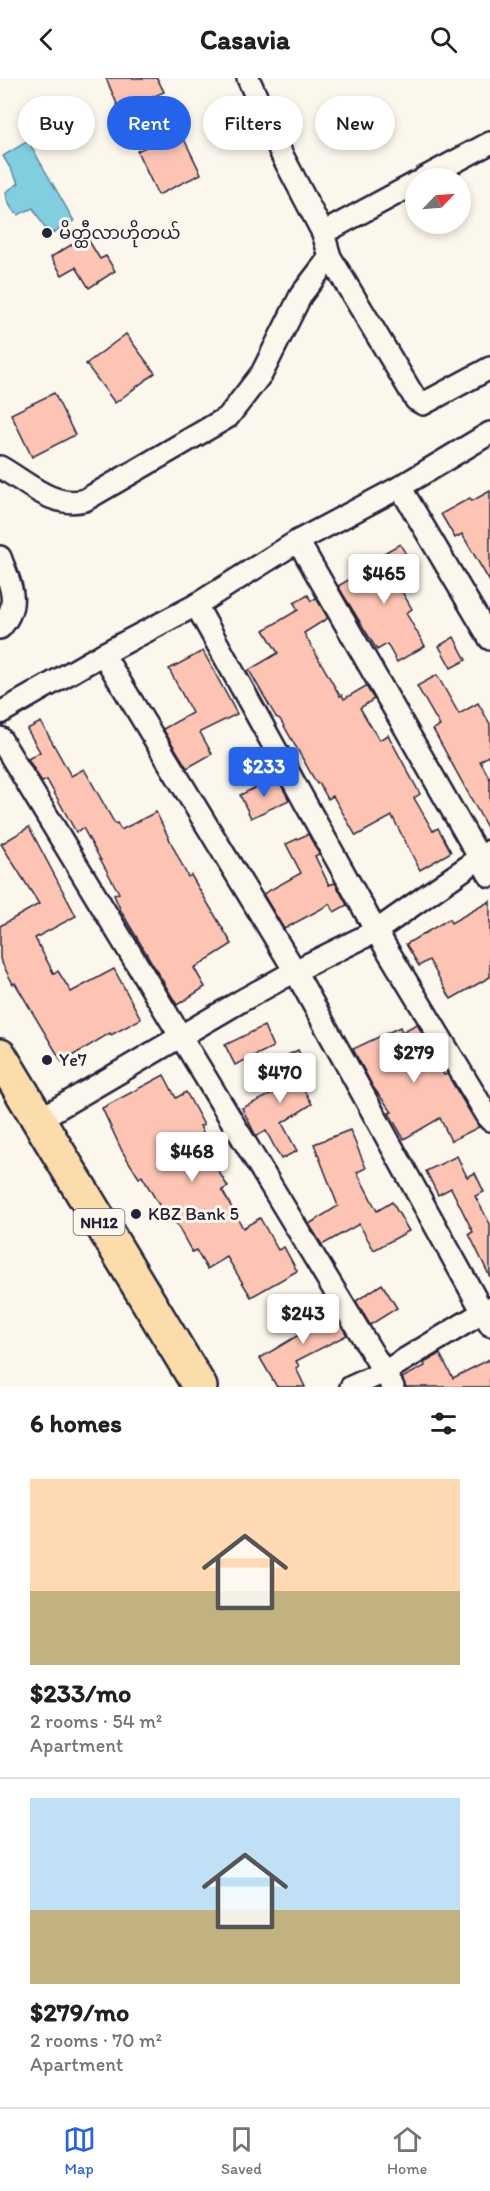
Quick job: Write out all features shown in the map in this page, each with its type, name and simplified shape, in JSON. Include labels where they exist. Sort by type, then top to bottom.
[{"type":"highway","name":"NH12","points":[[0,1056],[200,1387]]},
{"type":"street","points":[[248,78],[282,155],[323,233],[330,257],[416,400],[423,404],[436,399],[490,368]]},
{"type":"street","points":[[443,168],[490,143]]},
{"type":"street","points":[[323,233],[405,189]]},
{"type":"street","points":[[0,467],[51,498],[75,503],[86,500],[228,417],[262,373],[301,295],[330,257]]},
{"type":"street","points":[[0,713],[103,654],[196,605],[298,541],[400,487],[490,433]]},
{"type":"street","points":[[400,487],[490,639]]},
{"type":"street","points":[[298,541],[484,855],[490,876]]},
{"type":"street","points":[[0,557],[14,599],[9,618],[0,628]]},
{"type":"street","points":[[196,605],[376,931],[490,1120]]},
{"type":"street","points":[[103,654],[295,971],[488,1315],[388,1379],[351,1387]]},
{"type":"street","points":[[0,738],[388,1379]]},
{"type":"street","points":[[38,1120],[295,971],[376,931],[484,855]]},
{"type":"water","points":[[18,147],[18,150],[33,150],[74,221],[49,235],[33,208],[18,215],[11,208],[6,192],[19,183],[3,156]]},
{"type":"building","points":[[106,78],[157,78],[164,92],[155,96],[114,96]]},
{"type":"building","points":[[189,150],[201,174],[158,195],[137,151]]},
{"type":"building","points":[[86,236],[100,259],[106,256],[115,271],[89,288],[76,267],[62,275],[51,257]]},
{"type":"building","points":[[126,334],[155,373],[115,403],[86,364]]},
{"type":"building","points":[[54,393],[75,435],[32,457],[11,414]]},
{"type":"building","points":[[490,491],[490,582],[462,534],[455,538],[441,514],[470,498],[472,501]]},
{"type":"building","points":[[400,544],[412,565],[393,576],[412,609],[406,613],[425,646],[397,662],[387,644],[377,650],[338,586],[378,563],[375,558]]},
{"type":"building","points":[[308,595],[311,601],[316,598],[328,618],[304,633],[340,696],[342,695],[344,699],[366,686],[374,699],[360,708],[379,740],[388,735],[420,794],[414,798],[433,831],[438,828],[451,852],[420,870],[392,816],[356,836],[333,796],[328,799],[319,783],[317,784],[249,670],[278,653],[264,630],[298,610],[294,603]]},
{"type":"building","points":[[454,637],[466,660],[451,668],[439,646]]},
{"type":"building","points":[[203,651],[237,714],[200,732],[212,754],[187,768],[163,729],[192,713],[169,669]]},
{"type":"building","points":[[437,675],[459,714],[478,703],[490,724],[490,755],[480,761],[490,779],[490,833],[433,729],[440,726],[417,686]]},
{"type":"building","points":[[41,722],[71,776],[84,769],[115,824],[117,823],[121,830],[156,812],[188,877],[191,875],[232,944],[194,968],[205,987],[177,1005],[121,911],[114,895],[119,893],[83,828],[76,832],[47,780],[42,782],[28,759],[40,752],[27,729]]},
{"type":"building","points":[[277,777],[289,800],[251,818],[240,795]]},
{"type":"building","points":[[29,827],[76,916],[35,938],[54,974],[58,971],[71,992],[114,969],[141,1019],[111,1035],[110,1033],[62,1062],[0,959],[0,926],[39,904],[1,844]]},
{"type":"building","points":[[308,834],[319,854],[315,856],[329,885],[335,883],[347,905],[334,912],[330,904],[284,929],[263,894],[301,873],[286,844]]},
{"type":"building","points":[[490,901],[490,977],[451,999],[429,960],[419,966],[406,944],[449,919],[451,923]]},
{"type":"building","points":[[417,1024],[444,1075],[447,1074],[479,1127],[451,1141],[440,1118],[404,1139],[389,1113],[392,1112],[373,1087],[353,1049],[400,1027],[402,1032]]},
{"type":"building","points":[[264,1026],[273,1047],[235,1065],[225,1045]]},
{"type":"building","points":[[298,1050],[305,1064],[292,1070],[312,1104],[282,1123],[297,1151],[281,1159],[266,1131],[256,1136],[242,1108],[279,1091],[266,1066]]},
{"type":"building","points":[[164,1075],[176,1098],[186,1092],[204,1125],[200,1126],[212,1149],[207,1152],[228,1187],[222,1190],[243,1228],[260,1218],[278,1250],[284,1247],[297,1271],[251,1297],[227,1257],[207,1269],[196,1250],[192,1252],[171,1214],[166,1217],[142,1176],[139,1178],[122,1151],[102,1108]]},
{"type":"building","points":[[350,1130],[366,1168],[357,1172],[377,1211],[392,1202],[409,1231],[374,1250],[359,1224],[322,1245],[309,1224],[338,1206],[314,1144]]},
{"type":"building","points":[[457,1156],[467,1177],[475,1173],[484,1192],[475,1196],[490,1224],[490,1277],[469,1234],[473,1232],[451,1188],[438,1195],[426,1171]]},
{"type":"building","points":[[382,1284],[397,1308],[370,1325],[356,1301]]},
{"type":"building","points":[[325,1299],[347,1335],[296,1361],[299,1366],[296,1368],[305,1387],[277,1387],[260,1358],[307,1330],[298,1312]]},
{"type":"building","points":[[440,1354],[453,1378],[490,1359],[490,1387],[406,1387],[402,1378],[425,1366],[424,1363]]},
{"type":"place","name":"မိတ္ထီလာဟိုတယ်","points":[[47,233]]},
{"type":"place","name":"Ye7","points":[[47,1060]]},
{"type":"place","name":"KBZ Bank 5","points":[[136,1214]]}]
